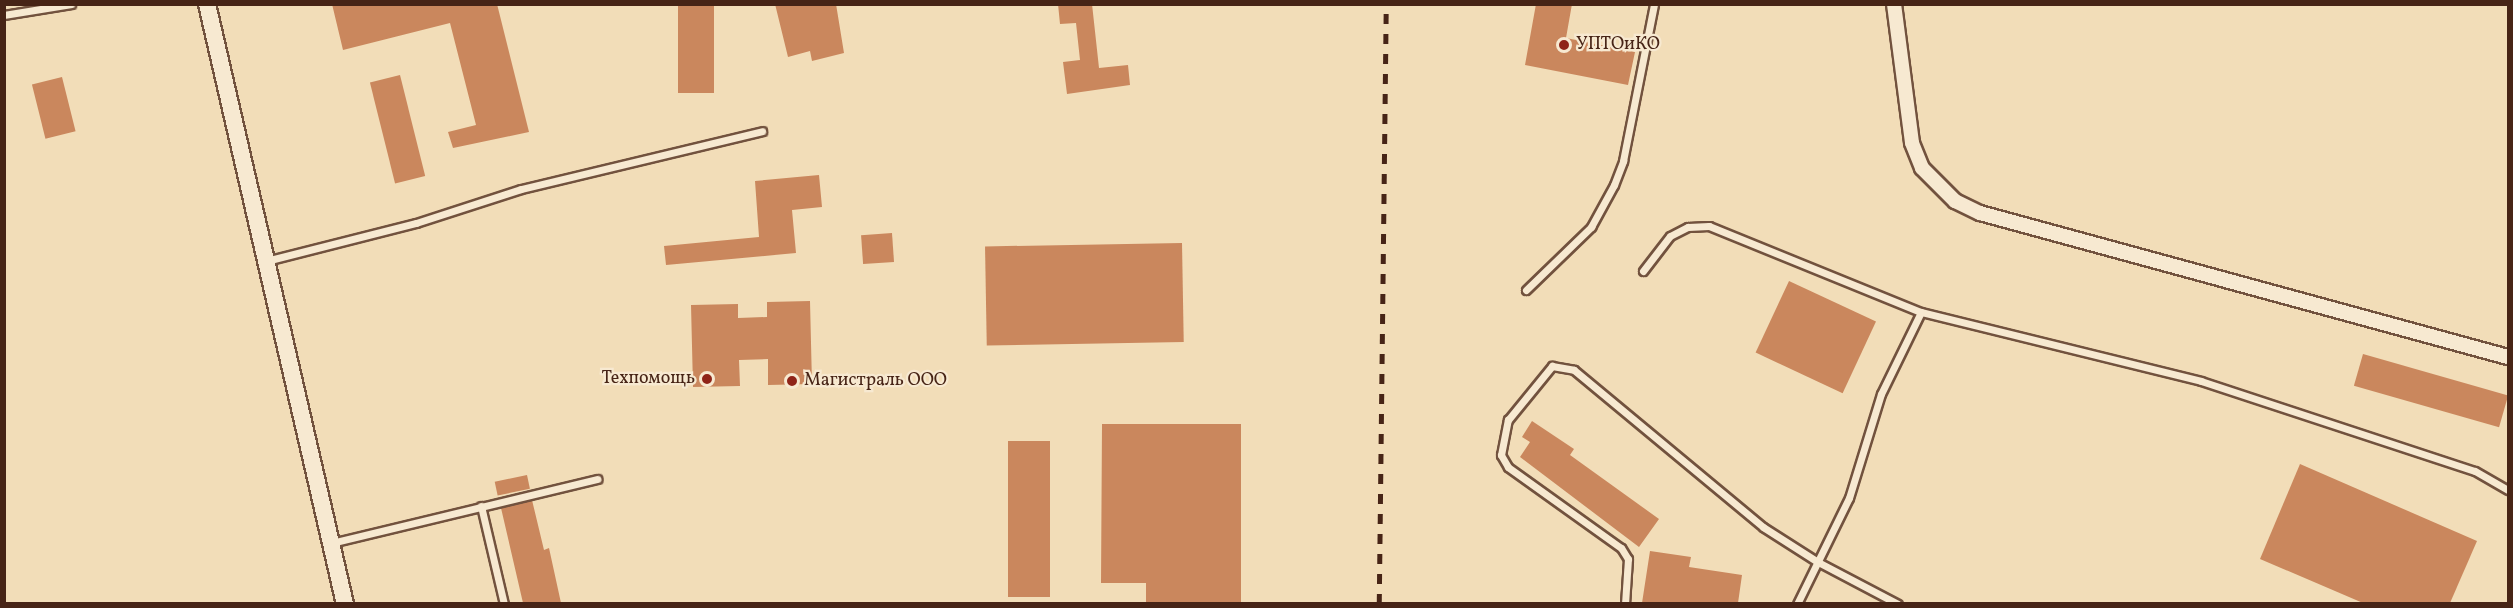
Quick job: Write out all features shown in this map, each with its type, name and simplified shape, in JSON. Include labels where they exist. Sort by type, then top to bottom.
[{"type":"street","points":[[207,4],[345,603]]},
{"type":"street","points":[[1894,4],[1912,143],[1922,168],[1955,201],[1980,213],[2508,357]]},
{"type":"lane","points":[[4,15],[71,4]]},
{"type":"lane","points":[[1526,290],[1591,227],[1614,185],[1623,161],[1654,4]]},
{"type":"lane","points":[[266,261],[416,224],[521,189],[762,131]]},
{"type":"lane","points":[[1643,271],[1670,236],[1688,226],[1709,226],[1921,312],[2201,381],[2475,471],[2508,490]]},
{"type":"lane","points":[[1797,603],[1861,466],[1881,393],[1921,312]]},
{"type":"lane","points":[[1626,603],[1628,560],[1621,548],[1508,467],[1502,455],[1508,420],[1552,366],[1574,370],[1714,489],[1818,562],[1898,603]]},
{"type":"lane","points":[[331,543],[597,479]]},
{"type":"lane","points":[[481,506],[504,603]]},
{"type":"building","points":[[332,4],[497,4],[529,132],[453,148],[448,132],[476,125],[450,23],[343,50]]},
{"type":"building","points":[[678,4],[714,4],[714,93],[678,93]]},
{"type":"building","points":[[775,4],[836,4],[844,53],[812,61],[810,51],[788,57]]},
{"type":"building","points":[[1058,4],[1092,4],[1099,68],[1128,65],[1130,85],[1067,94],[1063,62],[1080,60],[1076,23],[1060,24]]},
{"type":"building","name":"УПТОиКО","points":[[1536,4],[1572,4],[1566,38],[1635,52],[1628,85],[1525,65]]},
{"type":"building","points":[[400,75],[425,176],[395,183],[370,82]]},
{"type":"building","points":[[62,77],[76,131],[45,139],[32,84]]},
{"type":"building","points":[[819,175],[822,207],[792,210],[796,253],[666,265],[664,246],[759,237],[755,181]]},
{"type":"building","points":[[892,233],[894,262],[863,264],[861,235]]},
{"type":"building","points":[[1182,243],[1184,342],[987,345],[985,246]]},
{"type":"building","points":[[1789,281],[1876,322],[1843,393],[1756,353]]},
{"type":"building","points":[[810,301],[812,384],[768,385],[768,359],[739,360],[740,386],[693,387],[691,305],[738,304],[738,318],[767,317],[767,302]]},
{"type":"building","points":[[2363,354],[2508,396],[2499,427],[2354,386]]},
{"type":"building","points":[[1532,421],[1574,449],[1570,455],[1659,519],[1639,547],[1520,457],[1530,442],[1522,437]]},
{"type":"building","points":[[1102,424],[1241,424],[1241,603],[1146,603],[1146,583],[1101,583]]},
{"type":"building","points":[[1008,441],[1050,441],[1050,597],[1008,597]]},
{"type":"building","points":[[2300,464],[2477,541],[2450,603],[2363,603],[2260,559]]},
{"type":"building","points":[[527,475],[530,489],[498,496],[495,482]]},
{"type":"building","points":[[532,500],[544,550],[549,548],[561,603],[523,603],[501,508]]},
{"type":"building","points":[[1650,551],[1691,557],[1689,567],[1742,575],[1738,603],[1642,603]]},
{"type":"railway","points":[[1379,604],[1386,4]]},
{"type":"place","name":"УПТОиКО","points":[[1564,45]]},
{"type":"place","name":"Техпомощь","points":[[707,379]]},
{"type":"place","name":"Магистраль ООО","points":[[792,381]]}]
